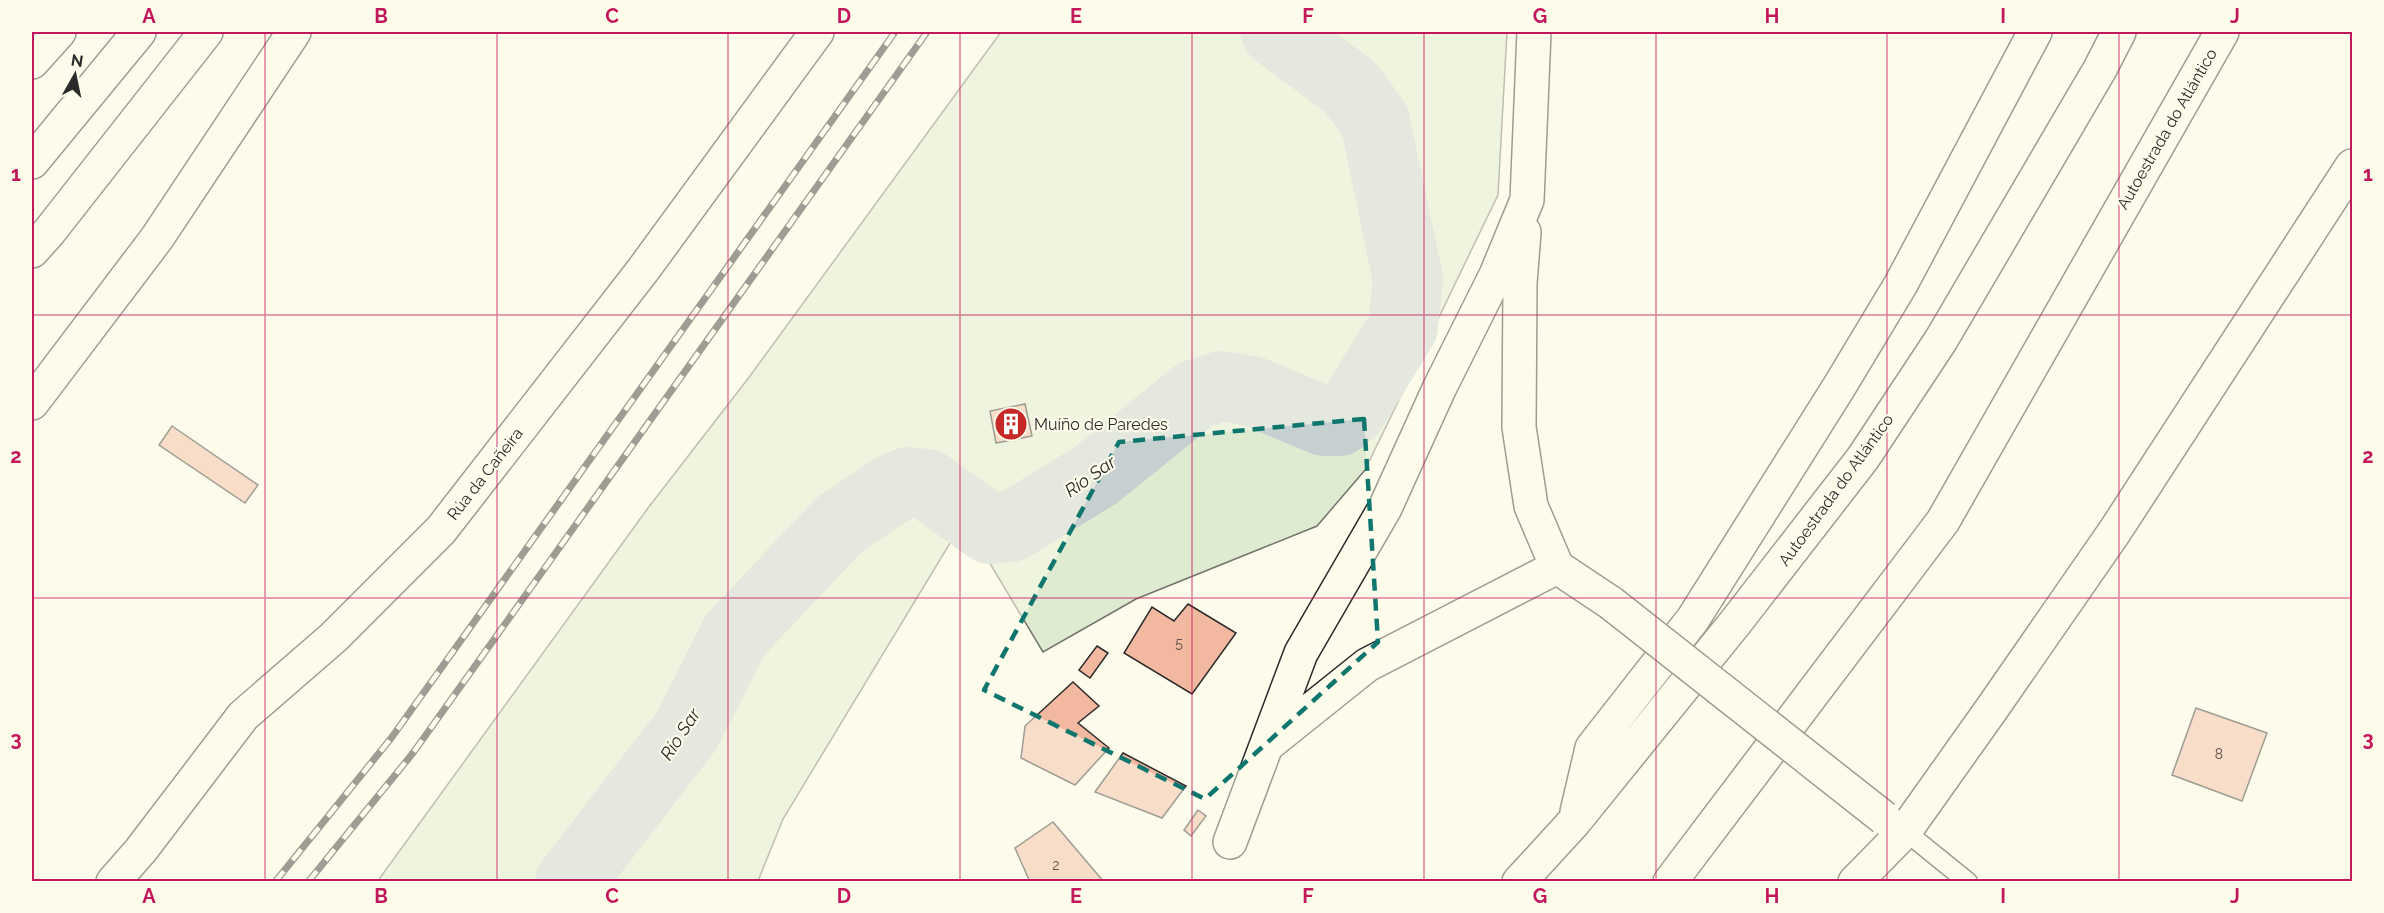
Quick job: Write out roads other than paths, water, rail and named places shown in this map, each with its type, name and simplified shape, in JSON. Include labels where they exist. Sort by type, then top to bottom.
[{"type":"main road","points":[[32,62],[59,32]]},
{"type":"main road","points":[[32,162],[139,32]]},
{"type":"main road","points":[[32,251],[206,32]]},
{"type":"main road","points":[[32,402],[157,238],[294,32]]},
{"type":"main road","name":"Rúa da Cañeira","points":[[113,882],[141,850],[243,716],[334,638],[441,530],[644,270],[817,32]]},
{"type":"main road","points":[[1534,32],[1527,200],[1520,283],[1519,428],[1531,506],[1557,567],[1611,603],[1894,825]]},
{"type":"main road","points":[[1574,822],[1592,748],[1693,619],[1839,387],[1901,284],[2035,32]]},
{"type":"main road","name":"Autoestrada do Atlántico","points":[[1519,882],[1574,822],[1735,623],[1863,458],[1941,340],[2100,69],[2119,32]]},
{"type":"main road","name":"Autoestrada do Atlántico","points":[[1670,882],[1943,521],[2222,32]]},
{"type":"main road","points":[[1854,882],[1894,825],[2115,531],[2352,166]]},
{"type":"main road","points":[[1230,842],[1301,653],[1385,508],[1439,389],[1496,275],[1527,200]]},
{"type":"main road","points":[[1266,747],[1367,665],[1557,567]]},
{"type":"lane","points":[[1894,825],[1968,882]]},
{"type":"waterway","name":"Río Sar","points":[[570,882],[687,730],[735,635],[839,525],[892,489],[908,482],[927,484],[990,529],[1011,527],[1096,475],[1196,394],[1222,386],[1252,391],[1324,421],[1339,421],[1352,410],[1403,327],[1408,279],[1375,121],[1350,87],[1276,32]]},
{"type":"railway","points":[[275,882],[392,737],[895,32]]},
{"type":"railway","points":[[308,882],[413,753],[927,32]]},
{"type":"place","name":"Muíño de Paredes","points":[[1011,424]]}]
